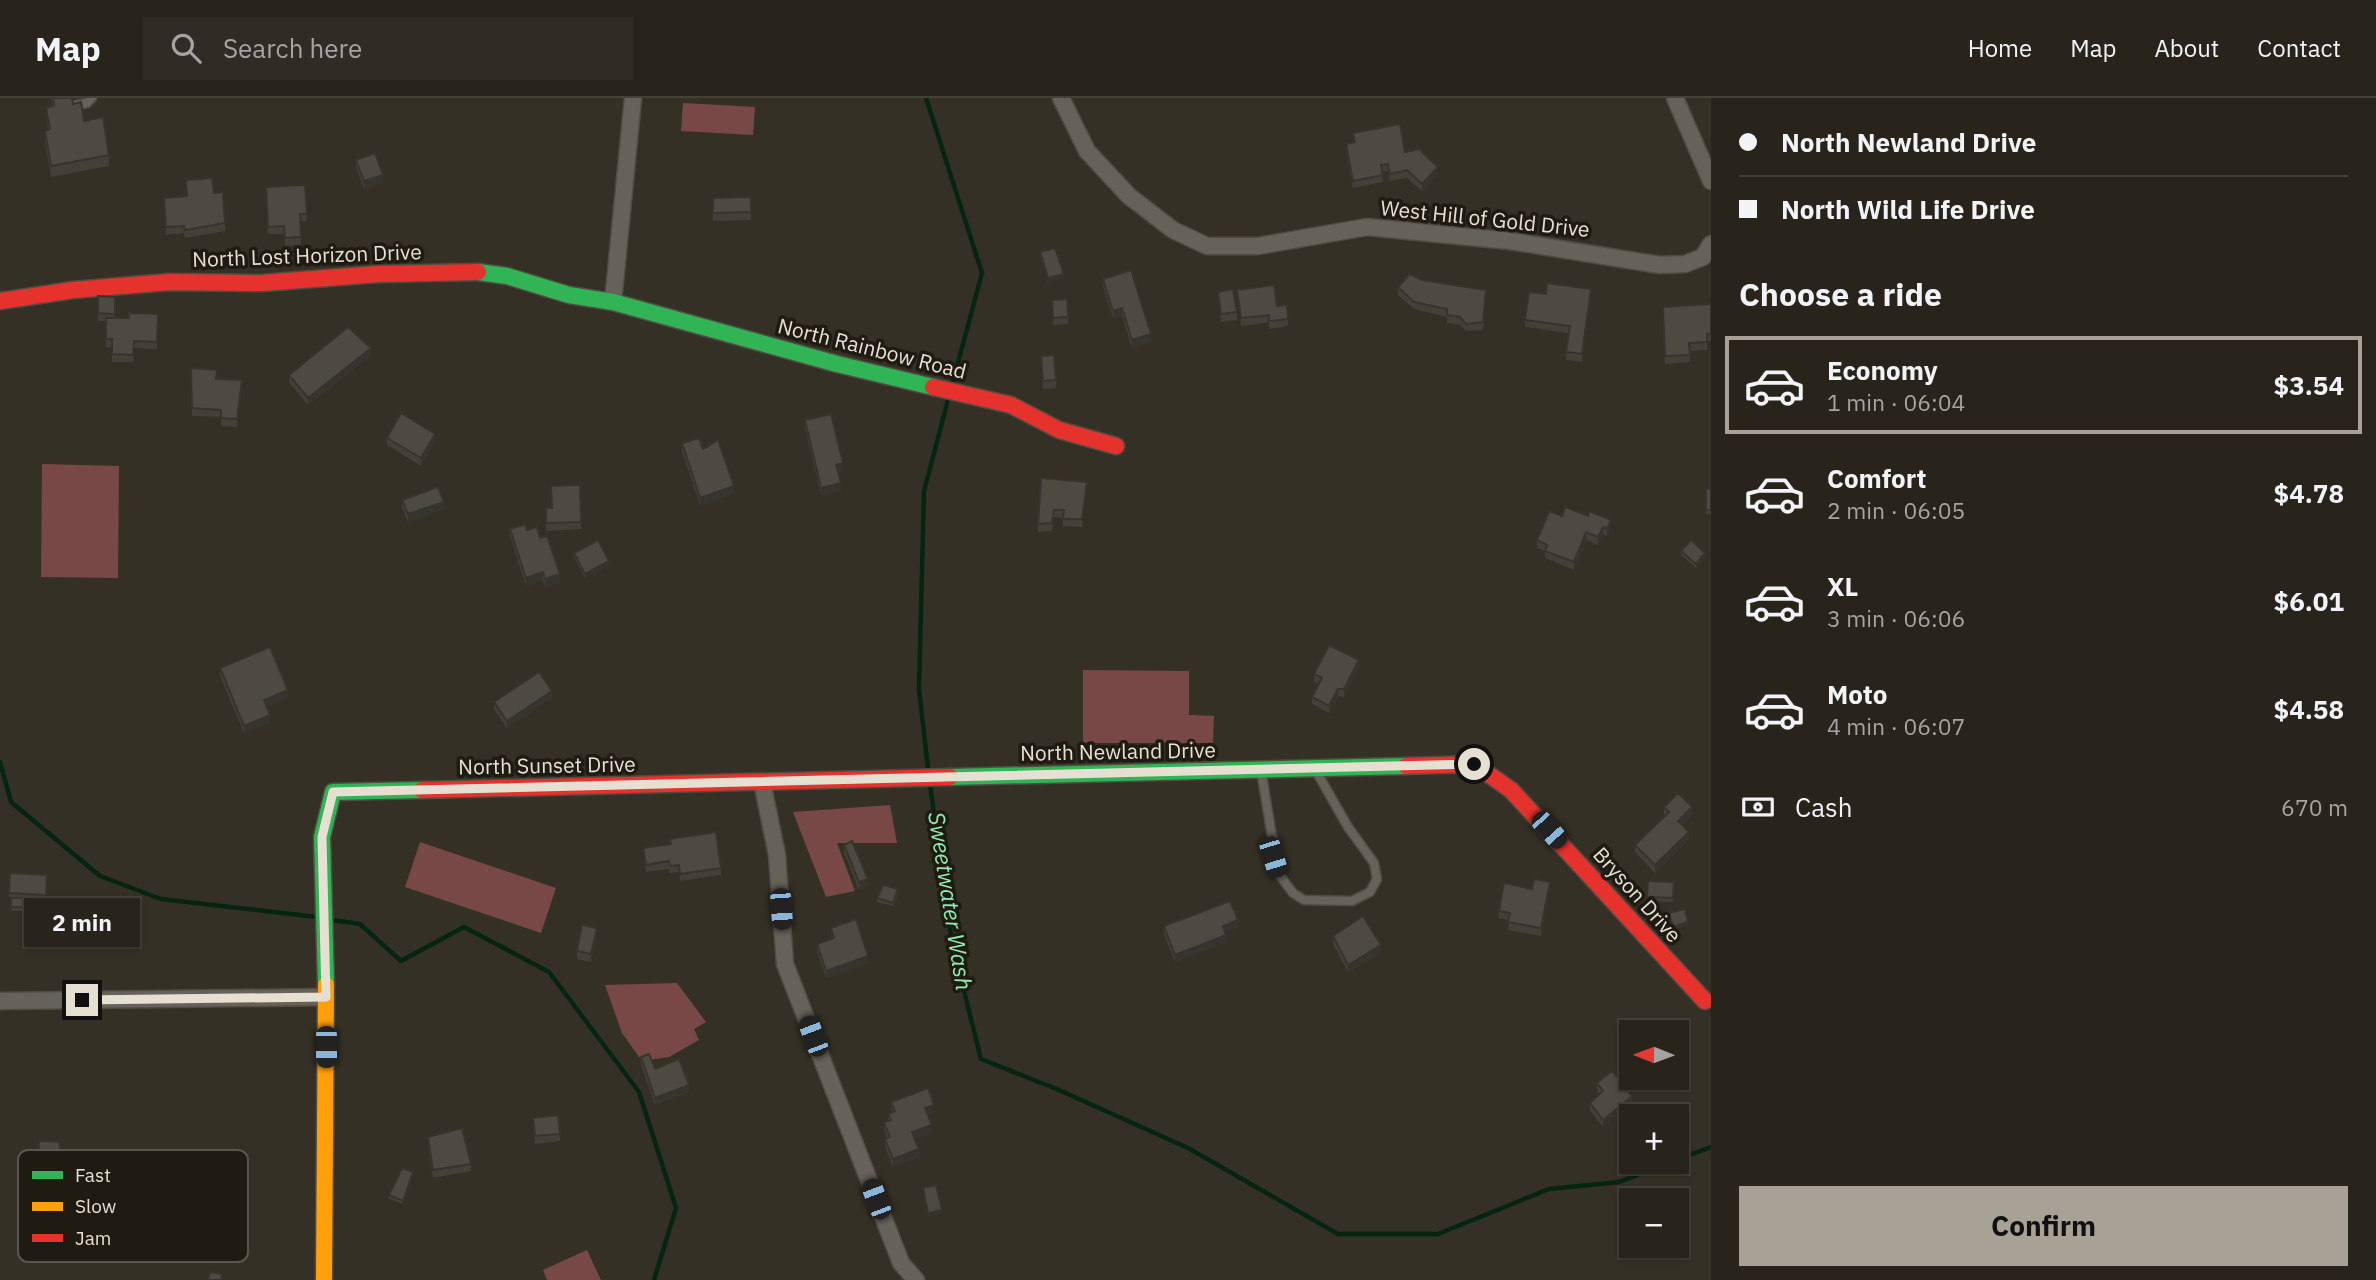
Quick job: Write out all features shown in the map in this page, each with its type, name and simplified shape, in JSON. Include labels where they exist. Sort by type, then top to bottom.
[{"type":"street","points":[[613,302],[633,98]]},
{"type":"street","name":"West Hill of Gold Drive","points":[[1061,98],[1087,151],[1129,196],[1173,230],[1207,246],[1258,246],[1367,227],[1510,241],[1660,265],[1685,264],[1703,257],[1711,244]]},
{"type":"street","points":[[1675,98],[1711,181]]},
{"type":"street","name":"North Lost Horizon Drive","points":[[0,301],[73,290],[169,282],[262,283],[378,274],[472,271],[507,276],[569,295],[613,302]]},
{"type":"street","name":"North Rainbow Road","points":[[613,302],[837,364],[1011,405],[1059,430],[1116,446]]},
{"type":"street","name":"North Newland Drive","points":[[762,782],[1474,764]]},
{"type":"street","name":"Bryson Drive","points":[[1474,764],[1511,790],[1705,1001]]},
{"type":"street","points":[[762,782],[777,855],[785,964],[901,1263],[916,1280]]},
{"type":"street","name":"North Sunset Drive","points":[[326,997],[322,837],[333,792],[762,782]]},
{"type":"street","points":[[0,1001],[326,997],[324,1280]]},
{"type":"lane","points":[[72,106],[87,103],[92,98]]},
{"type":"lane","points":[[1261,769],[1278,873],[1293,893],[1304,900],[1352,901],[1370,892],[1377,878],[1374,863],[1348,827],[1315,768]]},
{"type":"shaded area","points":[[683,103],[755,107],[753,135],[681,131]]},
{"type":"shaded area","points":[[42,464],[119,466],[118,578],[41,577]]},
{"type":"shaded area","points":[[1083,670],[1189,671],[1189,715],[1214,716],[1213,743],[1083,743]]},
{"type":"shaded area","points":[[890,805],[897,843],[837,843],[855,891],[826,897],[793,812]]},
{"type":"shaded area","points":[[420,842],[556,888],[541,933],[405,887]]},
{"type":"shaded area","points":[[677,983],[706,1022],[694,1029],[699,1040],[669,1057],[642,1061],[622,1033],[605,985]]},
{"type":"shaded area","points":[[587,1250],[601,1280],[547,1280],[543,1270]]},
{"type":"building","points":[[53,98],[72,98],[73,104],[81,102],[84,121],[103,117],[109,155],[51,166],[45,131],[50,129],[46,108],[54,105]]},
{"type":"building","points":[[1400,124],[1405,152],[1419,149],[1438,167],[1422,184],[1407,170],[1390,174],[1388,164],[1381,165],[1383,175],[1353,181],[1346,144],[1355,142],[1353,133]]},
{"type":"building","points":[[375,153],[383,175],[364,181],[356,160]]},
{"type":"building","points":[[212,178],[214,193],[223,192],[225,223],[185,230],[184,226],[166,227],[164,198],[187,196],[186,180]]},
{"type":"building","points":[[305,185],[307,214],[300,214],[301,237],[285,238],[284,226],[268,227],[266,187]]},
{"type":"building","points":[[751,197],[751,212],[713,213],[713,198]]},
{"type":"building","points":[[1055,248],[1064,274],[1048,278],[1040,252]]},
{"type":"building","points":[[1131,270],[1151,334],[1132,340],[1122,308],[1113,311],[1103,279]]},
{"type":"building","points":[[1410,274],[1422,280],[1486,290],[1483,322],[1466,324],[1460,317],[1447,315],[1447,309],[1414,302],[1398,287]]},
{"type":"building","points":[[1547,283],[1591,289],[1582,354],[1566,352],[1570,326],[1525,320],[1529,292],[1546,294]]},
{"type":"building","points":[[1274,285],[1277,306],[1287,305],[1288,319],[1269,321],[1269,315],[1241,318],[1237,290]]},
{"type":"building","points":[[1233,289],[1237,312],[1221,314],[1218,292]]},
{"type":"building","points":[[98,296],[115,297],[115,314],[98,313]]},
{"type":"building","points":[[1067,299],[1068,317],[1053,318],[1052,300]]},
{"type":"building","points":[[1711,304],[1711,334],[1707,334],[1707,342],[1689,343],[1690,355],[1665,356],[1663,307]]},
{"type":"building","points":[[129,313],[158,314],[157,342],[134,341],[133,355],[112,354],[112,339],[106,339],[106,318],[129,318]]},
{"type":"building","points":[[348,327],[371,348],[308,398],[289,375]]},
{"type":"building","points":[[1054,355],[1056,380],[1043,381],[1041,356]]},
{"type":"building","points":[[191,368],[217,370],[216,379],[242,380],[237,419],[221,418],[221,410],[192,408]]},
{"type":"building","points":[[401,413],[435,434],[421,458],[387,438]]},
{"type":"building","points":[[831,414],[843,463],[836,465],[841,483],[821,488],[805,420]]},
{"type":"building","points":[[699,438],[703,449],[718,440],[734,486],[700,498],[682,443]]},
{"type":"building","points":[[1041,478],[1087,482],[1082,519],[1063,519],[1064,510],[1054,510],[1052,523],[1038,524]]},
{"type":"building","points":[[580,485],[581,522],[546,523],[546,508],[552,508],[551,486]]},
{"type":"building","points":[[438,487],[444,502],[408,514],[402,500]]},
{"type":"building","points":[[1706,489],[1711,489],[1711,510],[1706,510]]},
{"type":"building","points":[[1565,507],[1588,516],[1589,511],[1611,520],[1607,529],[1603,527],[1598,537],[1586,532],[1574,562],[1545,551],[1547,545],[1537,540],[1549,511],[1562,516]]},
{"type":"building","points":[[525,524],[527,530],[537,527],[540,538],[547,536],[560,574],[545,579],[543,572],[526,578],[510,529]]},
{"type":"building","points":[[598,540],[609,561],[585,574],[574,553]]},
{"type":"building","points":[[1691,540],[1705,553],[1696,564],[1681,551]]},
{"type":"building","points":[[1329,645],[1359,660],[1344,689],[1338,689],[1329,706],[1312,697],[1322,678],[1314,674]]},
{"type":"building","points":[[270,647],[288,690],[264,700],[270,715],[244,726],[220,668]]},
{"type":"building","points":[[539,672],[552,691],[507,721],[494,702]]},
{"type":"building","points":[[1678,793],[1692,807],[1678,821],[1689,832],[1655,865],[1635,845],[1669,812],[1664,807]]},
{"type":"building","points":[[716,832],[721,868],[680,874],[679,865],[670,866],[669,861],[646,865],[643,848],[671,844],[670,839]]},
{"type":"building","points":[[852,841],[868,879],[859,882],[844,845]]},
{"type":"building","points":[[10,873],[47,875],[46,895],[9,893]]},
{"type":"building","points":[[1534,879],[1550,882],[1541,928],[1508,922],[1510,913],[1499,911],[1504,883],[1532,889]]},
{"type":"building","points":[[1648,881],[1674,882],[1673,898],[1647,897]]},
{"type":"building","points":[[883,885],[898,889],[893,903],[877,898]]},
{"type":"building","points":[[11,898],[29,898],[29,907],[11,907]]},
{"type":"building","points":[[1230,901],[1238,920],[1223,926],[1226,935],[1175,955],[1164,926]]},
{"type":"building","points":[[1685,909],[1688,922],[1673,927],[1669,913]]},
{"type":"building","points":[[1363,916],[1381,945],[1348,965],[1333,936]]},
{"type":"building","points":[[856,919],[868,956],[826,971],[817,944],[834,938],[831,928]]},
{"type":"building","points":[[582,925],[597,928],[591,954],[577,951]]},
{"type":"building","points":[[649,1054],[655,1069],[679,1059],[689,1085],[655,1098],[641,1057]]},
{"type":"building","points":[[1612,1071],[1619,1080],[1619,1090],[1627,1090],[1632,1096],[1619,1104],[1603,1120],[1590,1103],[1603,1091],[1597,1083]]},
{"type":"building","points":[[928,1088],[934,1105],[925,1108],[932,1125],[912,1132],[919,1149],[893,1159],[885,1139],[890,1137],[884,1122],[891,1120],[888,1114],[895,1111],[891,1102]]},
{"type":"building","points":[[558,1115],[560,1134],[535,1136],[533,1118]]},
{"type":"building","points":[[462,1128],[471,1164],[433,1170],[428,1137]]},
{"type":"building","points":[[39,1141],[60,1142],[60,1150],[39,1150]]},
{"type":"building","points":[[402,1168],[413,1172],[403,1201],[389,1195]]},
{"type":"building","points":[[936,1185],[942,1210],[928,1213],[923,1188]]},
{"type":"building","points":[[210,1272],[222,1274],[221,1280],[208,1280]]},
{"type":"waterway","name":"Sweetwater Wash","points":[[926,98],[982,273],[952,385]]},
{"type":"waterway","name":"Sweetwater Wash","points":[[928,769],[919,689],[924,491],[949,396]]},
{"type":"waterway","points":[[0,762],[11,802],[100,876],[161,899],[317,917]]},
{"type":"waterway","name":"Sweetwater Wash","points":[[930,785],[952,943],[981,1059],[1059,1090],[1188,1148],[1338,1234],[1438,1234],[1549,1189],[1619,1182],[1640,1174]]},
{"type":"waterway","points":[[332,920],[360,924],[401,961],[464,927],[549,972],[639,1092],[676,1208],[654,1280]]},
{"type":"waterway","name":"Sweetwater Wash","points":[[1689,1155],[1711,1147]]},
{"type":"traffic: fast","points":[[478,272],[507,276],[569,295],[613,302],[837,364],[933,387]]},
{"type":"traffic: fast","points":[[950,777],[1406,766]]},
{"type":"traffic: fast","points":[[326,985],[322,837],[333,792],[422,790]]},
{"type":"traffic: slow","points":[[324,1280],[326,985]]},
{"type":"traffic: jam","points":[[0,301],[73,290],[169,282],[262,283],[378,274],[478,272]]},
{"type":"traffic: jam","points":[[933,387],[1011,405],[1059,430],[1116,446]]},
{"type":"traffic: jam","points":[[1406,766],[1474,764],[1511,790],[1705,1001]]},
{"type":"traffic: jam","points":[[422,790],[950,777]]},
{"type":"route","points":[[82,1000],[326,997],[322,837],[333,792],[1474,764]]}]
